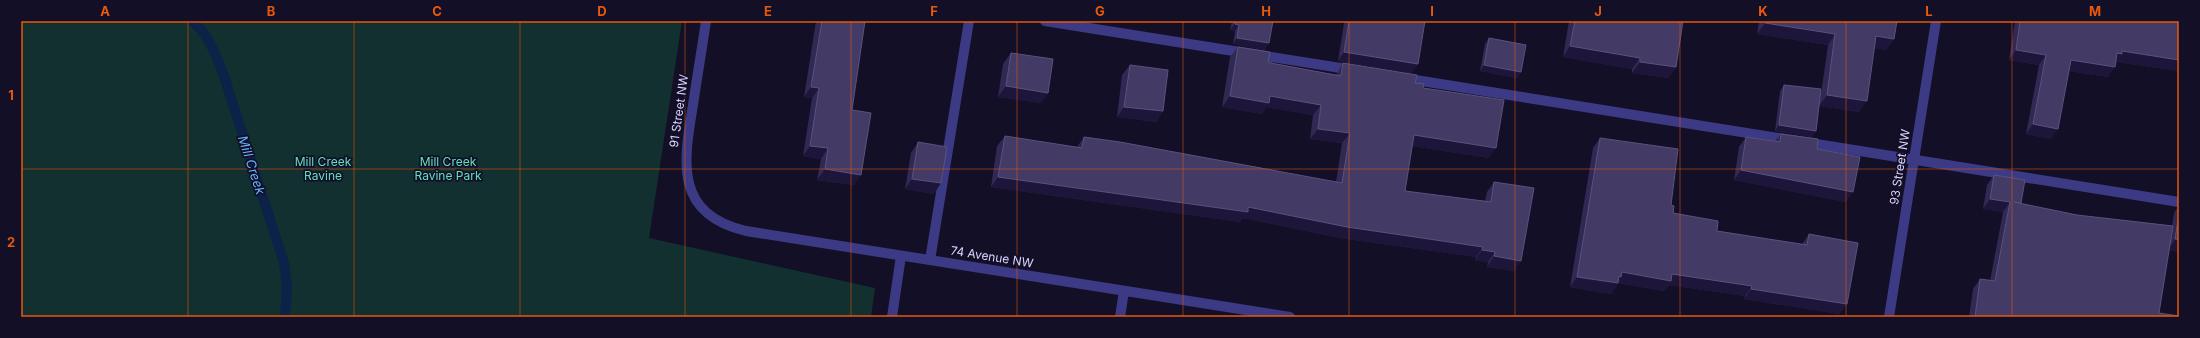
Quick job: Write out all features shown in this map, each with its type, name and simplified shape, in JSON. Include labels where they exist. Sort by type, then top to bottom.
[{"type":"street","name":"91 Street NW","points":[[698,204],[686,175],[686,158],[706,21]]},
{"type":"street","points":[[930,260],[969,21]]},
{"type":"street","points":[[1045,21],[1360,71]]},
{"type":"street","name":"93 Street NW","points":[[1889,317],[1936,21]]},
{"type":"street","points":[[1392,76],[2179,202]]},
{"type":"street","name":"74 Avenue NW","points":[[698,204],[716,222],[732,228],[1290,317]]},
{"type":"street","points":[[892,317],[901,256]]},
{"type":"street","points":[[1120,317],[1124,291]]},
{"type":"green space","name":"Mill Creek Ravine Park","points":[[21,21],[682,21],[649,238],[875,288],[871,317],[21,317]]},
{"type":"building","points":[[822,21],[865,21],[852,110],[871,113],[861,175],[825,169],[828,148],[810,146],[819,88],[811,87]]},
{"type":"building","points":[[1235,21],[1273,21],[1269,43],[1237,38],[1239,25],[1235,24]]},
{"type":"building","points":[[1349,21],[1425,21],[1418,64],[1344,52]]},
{"type":"building","points":[[1575,21],[1683,21],[1676,67],[1640,62],[1640,58],[1570,46]]},
{"type":"building","points":[[1765,21],[1897,21],[1894,39],[1876,36],[1867,101],[1827,95],[1835,34],[1765,23]]},
{"type":"building","points":[[2020,21],[2179,21],[2179,60],[2122,51],[2122,54],[2117,53],[2115,67],[2071,60],[2058,129],[2033,124],[2046,55],[2016,50]]},
{"type":"building","points":[[1489,38],[1526,45],[1521,72],[1484,65]]},
{"type":"building","points":[[1238,47],[1270,52],[1268,62],[1276,64],[1341,76],[1343,63],[1417,75],[1415,83],[1424,84],[1423,88],[1504,100],[1496,148],[1414,135],[1405,191],[1491,202],[1494,182],[1534,188],[1521,261],[1494,256],[1495,252],[1482,250],[1483,247],[1347,227],[1248,207],[1248,212],[998,177],[1005,136],[1082,148],[1084,137],[1120,142],[1342,183],[1350,133],[1318,129],[1321,105],[1270,96],[1269,103],[1230,96]]},
{"type":"building","points":[[1011,53],[1053,59],[1048,93],[1006,86]]},
{"type":"building","points":[[1130,65],[1168,70],[1163,111],[1124,107]]},
{"type":"building","points":[[1784,85],[1821,89],[1816,131],[1779,125]]},
{"type":"building","points":[[1781,134],[1818,139],[1817,149],[1860,157],[1853,192],[1741,170],[1746,137],[1780,142]]},
{"type":"building","points":[[1600,138],[1678,149],[1671,205],[1674,206],[1673,213],[1718,221],[1717,231],[1807,245],[1809,234],[1858,243],[1847,304],[1751,289],[1752,286],[1672,274],[1671,281],[1622,272],[1621,277],[1619,276],[1618,283],[1577,277]]},
{"type":"building","points":[[918,142],[947,147],[941,183],[912,179]]},
{"type":"building","points":[[1994,175],[2025,180],[2021,203],[2014,202],[2077,215],[2173,226],[2159,313],[2179,317],[1975,317],[1980,279],[1995,281],[2010,202],[1990,199]]},
{"type":"building","points":[[2179,214],[2179,240],[2175,239]]},
{"type":"waterway","name":"Mill Creek","points":[[192,21],[207,38],[223,73],[284,263],[287,286],[285,317]]},
{"type":"park label","name":"Mill Creek Ravine","points":[[323,169]]}]
